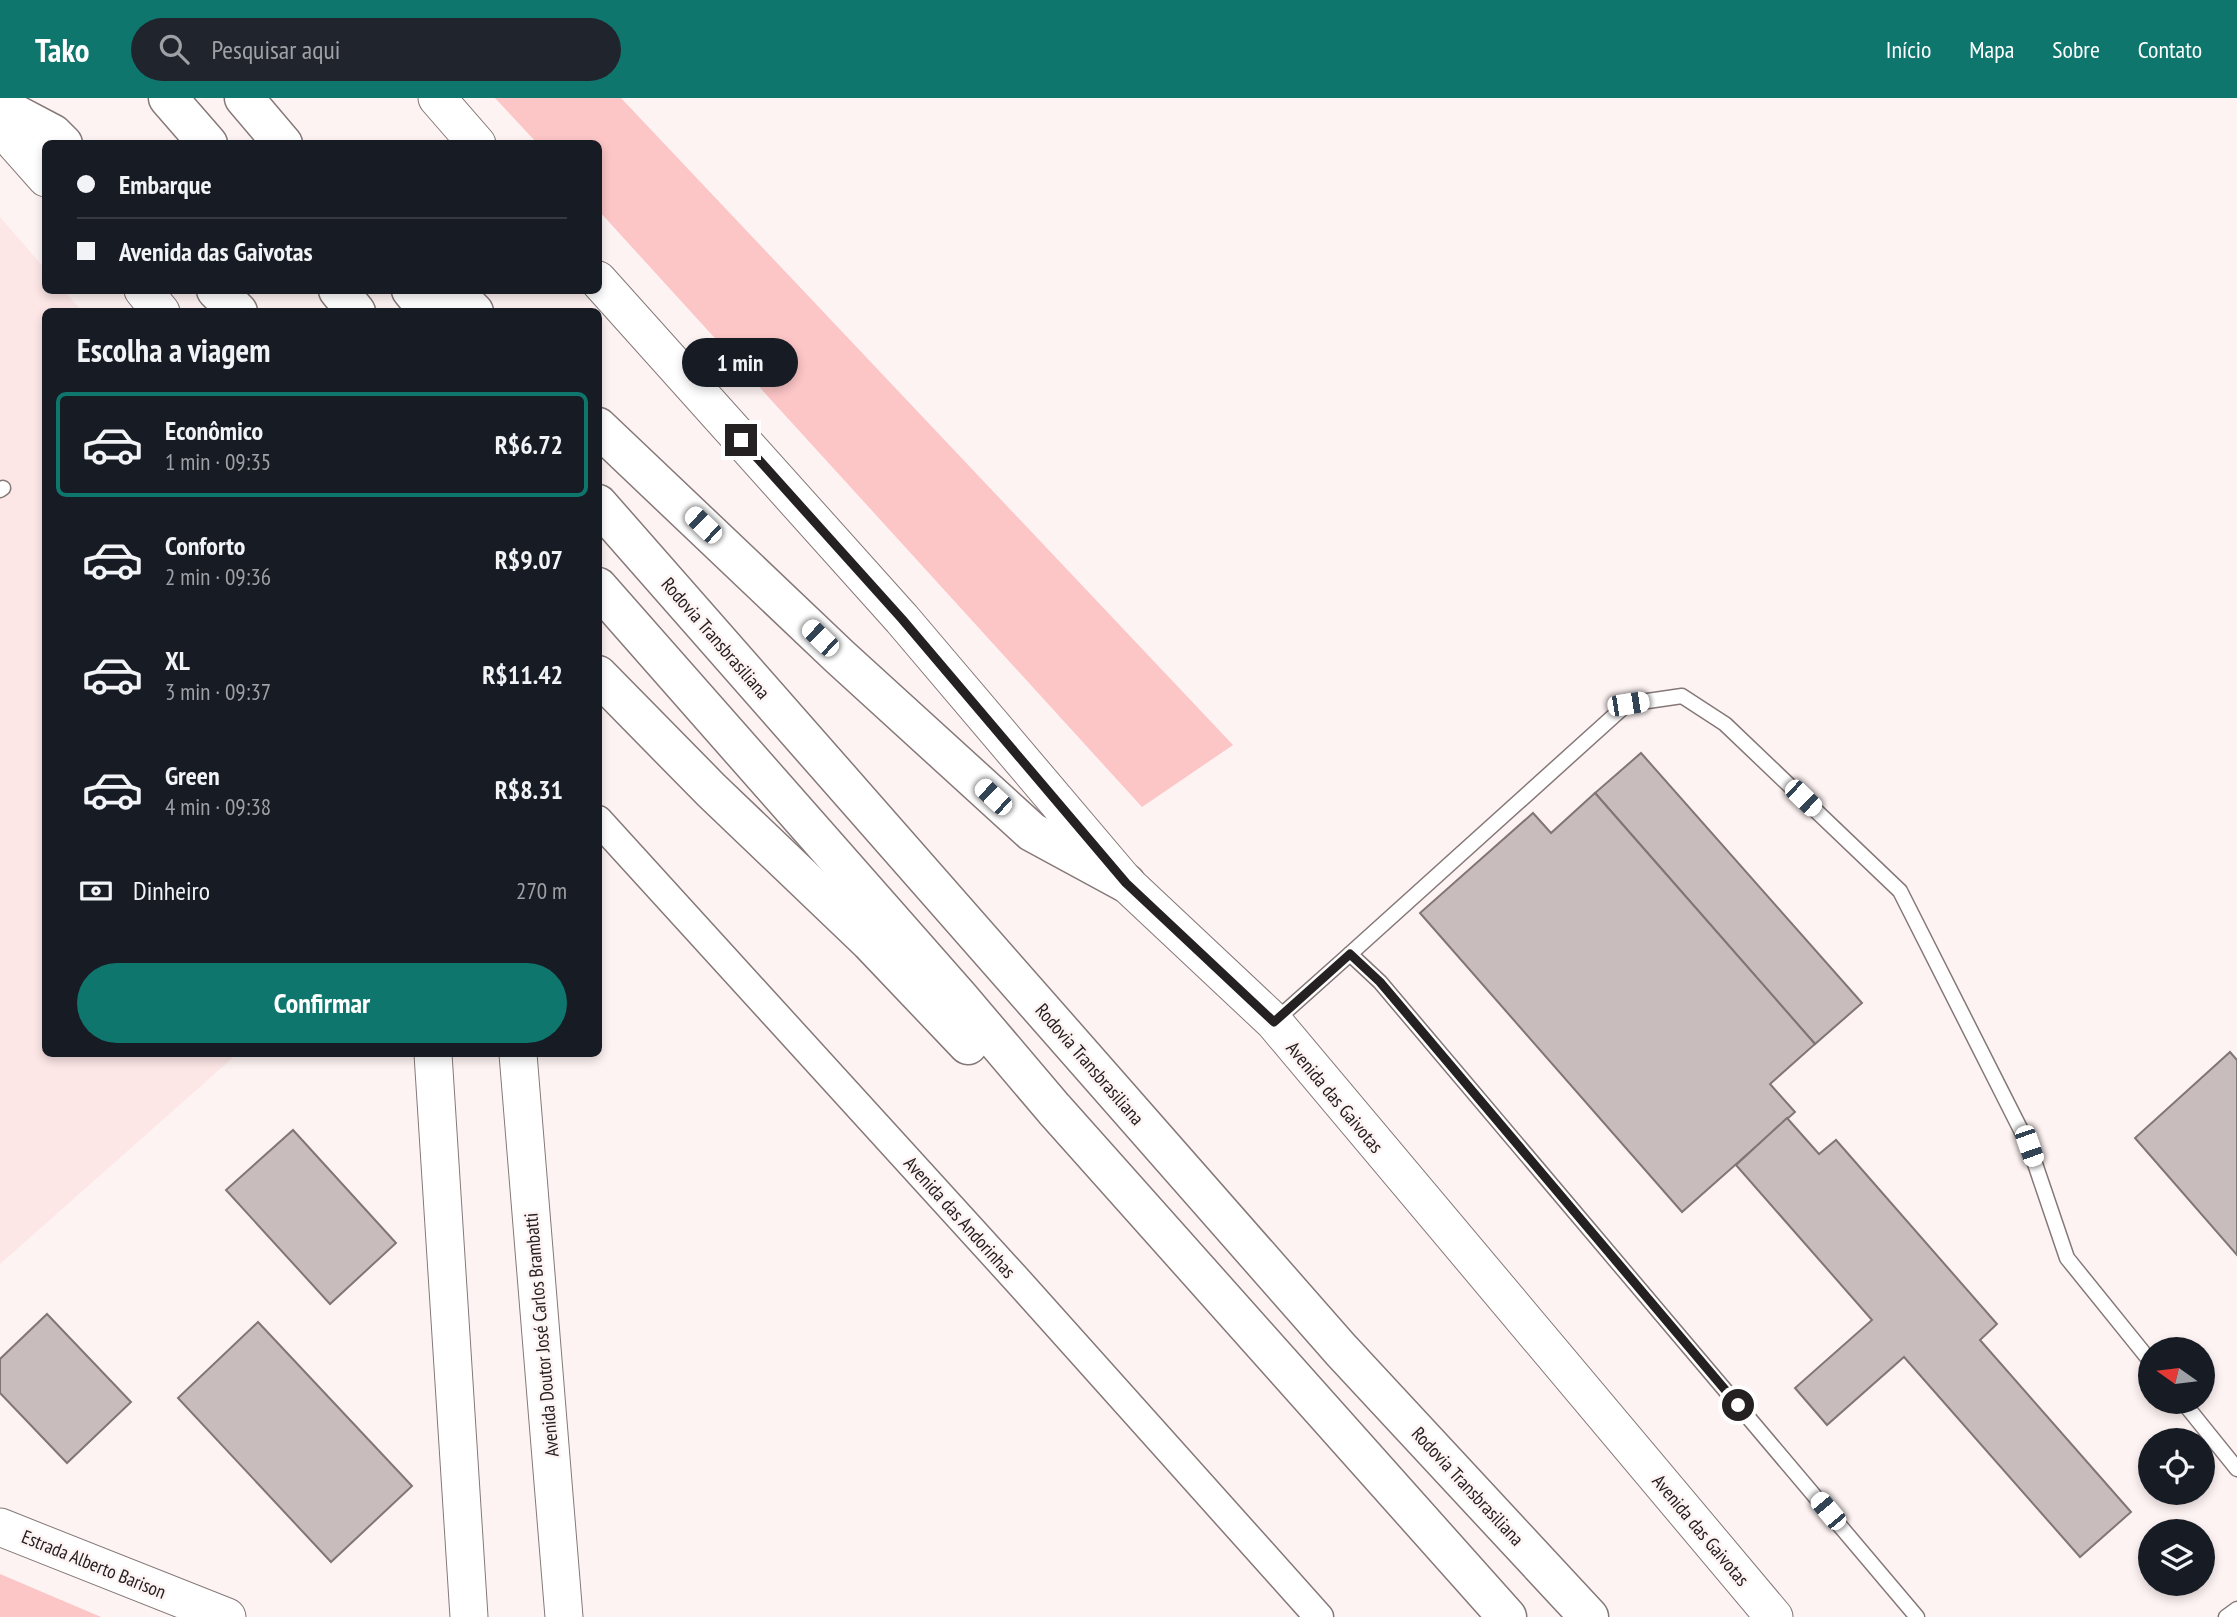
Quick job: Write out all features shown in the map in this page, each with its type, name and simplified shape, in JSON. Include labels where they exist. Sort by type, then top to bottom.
[{"type":"highway","points":[[168,98],[205,140]]},
{"type":"highway","points":[[244,98],[280,140]]},
{"type":"highway","points":[[0,106],[52,134],[58,140]]},
{"type":"highway","points":[[220,294],[234,308]]},
{"type":"highway","points":[[341,294],[353,308]]},
{"type":"highway","points":[[414,294],[426,308]]},
{"type":"highway","points":[[456,294],[470,308]]},
{"type":"highway","points":[[602,431],[840,657],[1032,832],[1126,883]]},
{"type":"highway","name":"Rodovia Transbrasiliana","points":[[602,509],[1341,1349],[1589,1617]]},
{"type":"highway","points":[[602,592],[950,986],[1054,1109],[1507,1617]]},
{"type":"highway","points":[[602,679],[711,790],[870,942],[993,1072],[1054,1109]]},
{"type":"street","points":[[437,98],[474,140]]},
{"type":"street","points":[[0,126],[42,173]]},
{"type":"street","name":"Avenida das Gaivotas","points":[[602,284],[902,619],[1126,883],[1274,1022],[1774,1617]]},
{"type":"street","points":[[146,294],[158,308]]},
{"type":"street","name":"Avenida das Andorinhas","points":[[602,824],[1018,1281],[1319,1617]]},
{"type":"street","points":[[433,1057],[469,1617]]},
{"type":"street","name":"Avenida Doutor José Carlos Brambatti","points":[[518,1057],[564,1617]]},
{"type":"street","name":"Estrada Alberto Barison","points":[[0,1527],[227,1617]]},
{"type":"lane","points":[[1274,1022],[1628,704],[1682,696],[1725,724],[1900,891],[2029,1146],[2067,1258],[2138,1346]]},
{"type":"lane","points":[[1350,954],[1380,982],[1917,1617]]},
{"type":"lane","points":[[2193,1414],[2237,1469]]},
{"type":"lane","points":[[2226,1617],[2237,1609]]},
{"type":"shaded area","points":[[495,98],[621,98],[1233,745],[1142,807],[602,214],[602,140],[534,140]]},
{"type":"shaded area","points":[[0,217],[42,266],[42,294],[67,294],[79,308],[42,308],[42,1057],[234,1057],[0,1264]]},
{"type":"shaded area","points":[[0,1574],[101,1617],[0,1617]]},
{"type":"building","points":[[1641,753],[1862,1003],[1815,1044],[1595,793]]},
{"type":"building","points":[[1595,793],[1815,1044],[1770,1084],[1795,1112],[1682,1212],[1420,913],[1533,813],[1551,833]]},
{"type":"building","points":[[2230,1052],[2237,1060],[2237,1255],[2135,1138]]},
{"type":"building","points":[[1787,1118],[1819,1154],[1836,1140],[1997,1324],[1980,1340],[2131,1512],[2080,1557],[1904,1357],[1827,1425],[1795,1388],[1872,1320],[1736,1165]]},
{"type":"building","points":[[293,1130],[396,1243],[330,1304],[226,1190]]},
{"type":"building","points":[[47,1314],[131,1402],[67,1463],[0,1393],[0,1359]]},
{"type":"building","points":[[258,1322],[412,1486],[331,1562],[178,1398]]},
{"type":"route","points":[[741,440],[902,619],[1126,883],[1274,1022],[1350,954],[1380,982],[1738,1405]]}]
